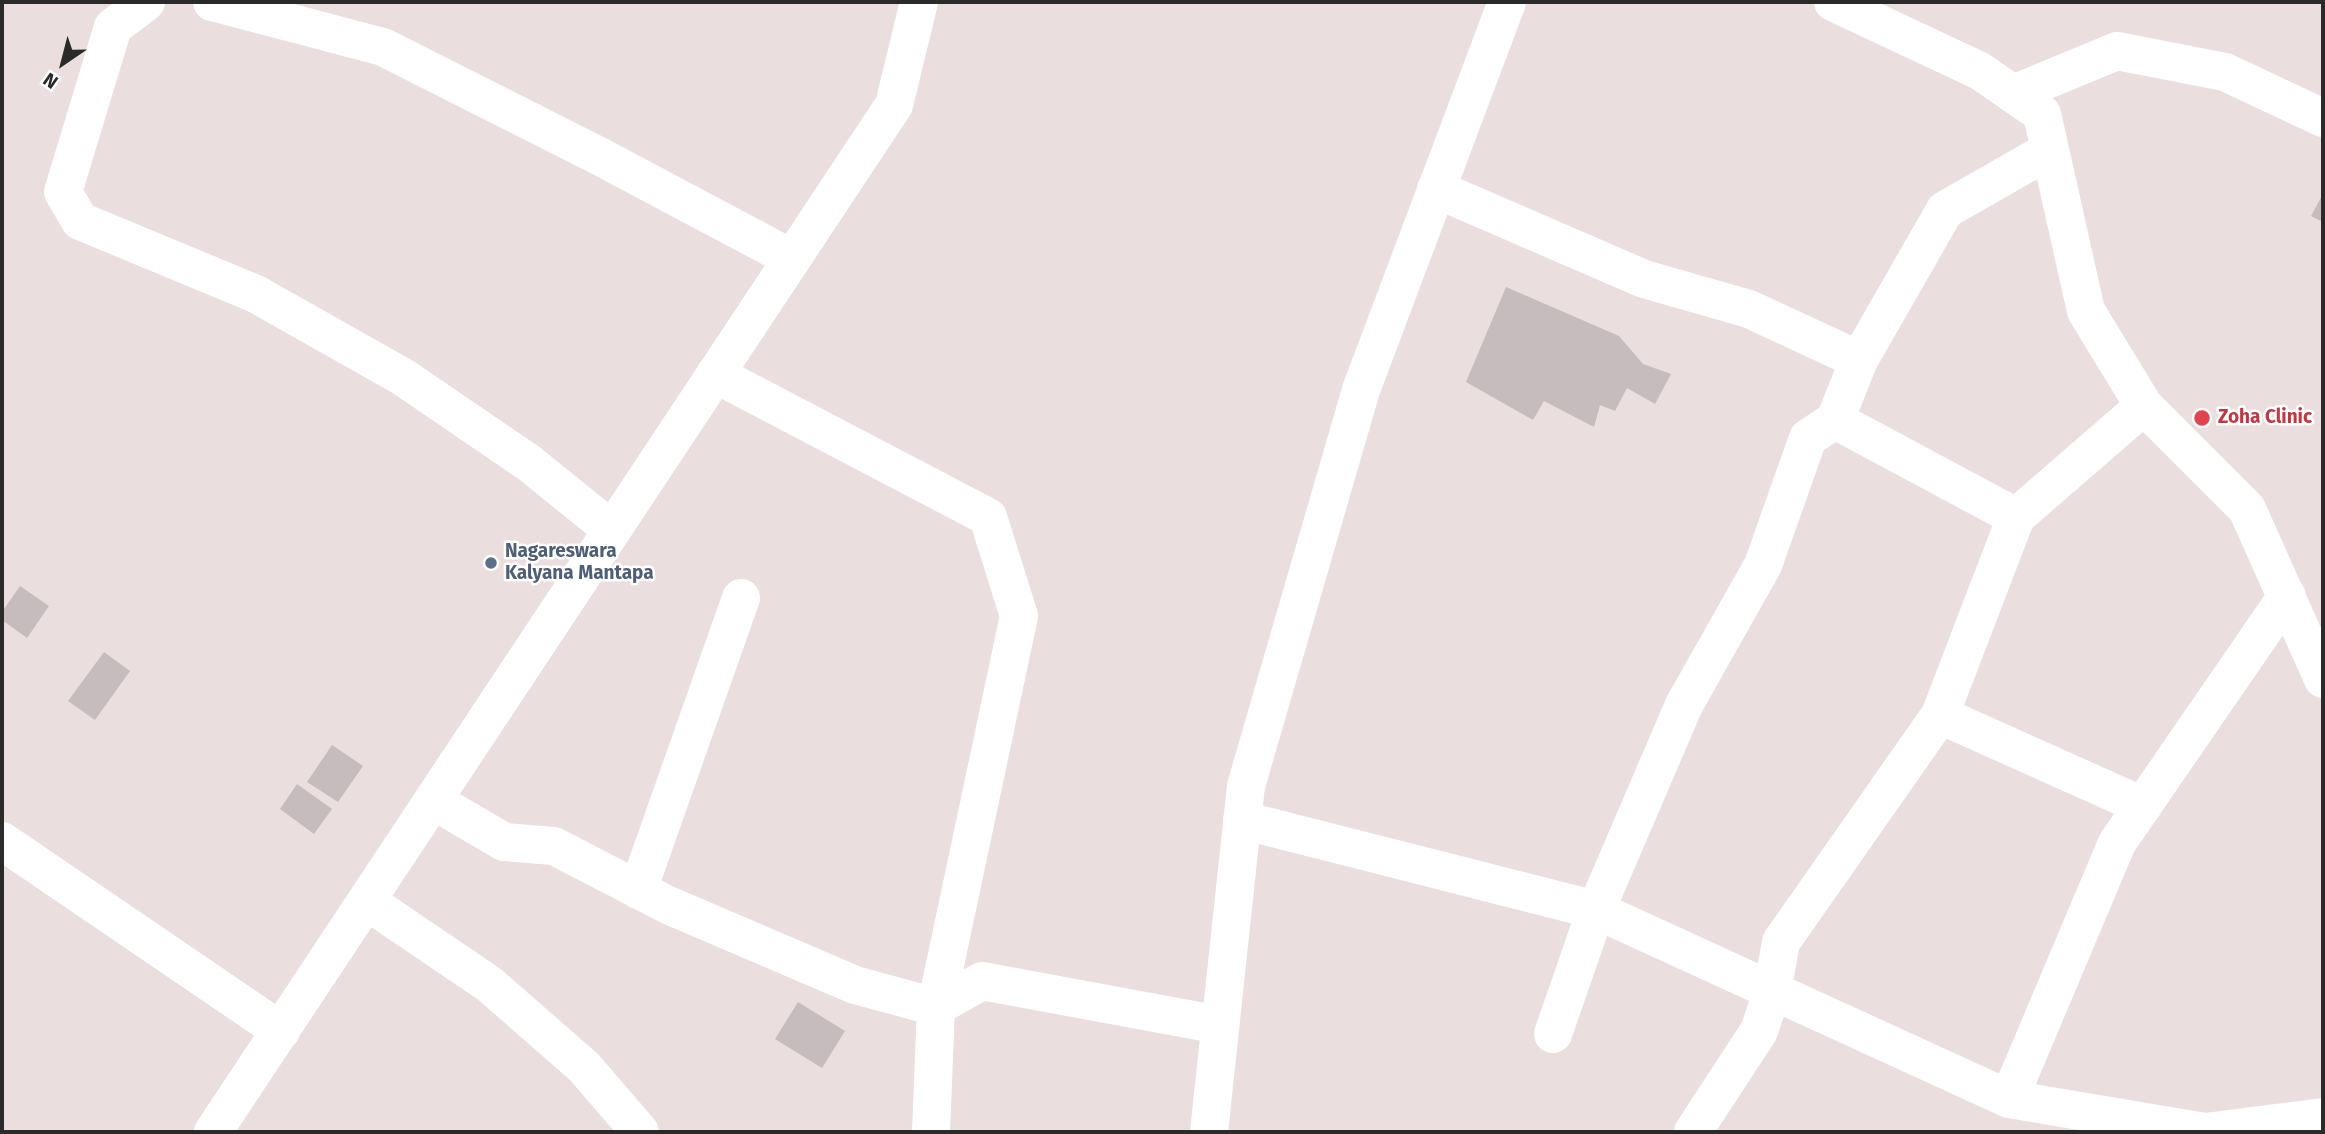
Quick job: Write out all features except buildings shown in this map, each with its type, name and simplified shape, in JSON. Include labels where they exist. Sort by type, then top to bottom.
[{"type":"street","points":[[146,2],[113,27],[63,192],[80,221],[256,294],[403,377],[529,463],[612,530]]},
{"type":"street","points":[[212,2],[383,47],[600,156],[791,258]]},
{"type":"street","points":[[213,1132],[894,105],[919,2]]},
{"type":"street","points":[[1209,1132],[1246,786],[1361,390],[1507,2]]},
{"type":"street","points":[[1833,2],[1980,71],[2042,114],[2086,311],[2144,406],[2247,509],[2323,678]]},
{"type":"street","points":[[2013,94],[2118,51],[2225,72],[2323,118]]},
{"type":"street","points":[[1553,1034],[1596,909],[1684,705],[1763,565],[1808,438],[1835,420],[1859,360],[1945,210],[2050,150]]},
{"type":"street","points":[[1436,189],[1644,279],[1749,309],[1859,360]]},
{"type":"street","points":[[715,374],[988,517],[1019,616],[936,1006],[931,1132]]},
{"type":"street","points":[[1693,1132],[1759,1031],[1772,992],[1781,942],[1940,715],[2015,517],[2144,406]]},
{"type":"street","points":[[1835,420],[2015,517]]},
{"type":"street","points":[[2009,1099],[2117,843],[2287,596]]},
{"type":"street","points":[[638,890],[741,598]]},
{"type":"street","points":[[1940,715],[2143,806]]},
{"type":"street","points":[[434,801],[505,842],[554,846],[638,890],[855,985],[936,1006],[982,981],[1220,1025]]},
{"type":"street","points":[[1242,820],[1596,909],[2009,1099],[2204,1132],[2323,1117]]},
{"type":"street","points":[[2,841],[281,1031]]},
{"type":"street","points":[[368,902],[489,984],[584,1068],[640,1132]]},
{"type":"place","name":"Zoha Clinic","points":[[2202,418]]},
{"type":"place","name":"Nagareswara Kalyana Mantapa","points":[[491,563]]}]
